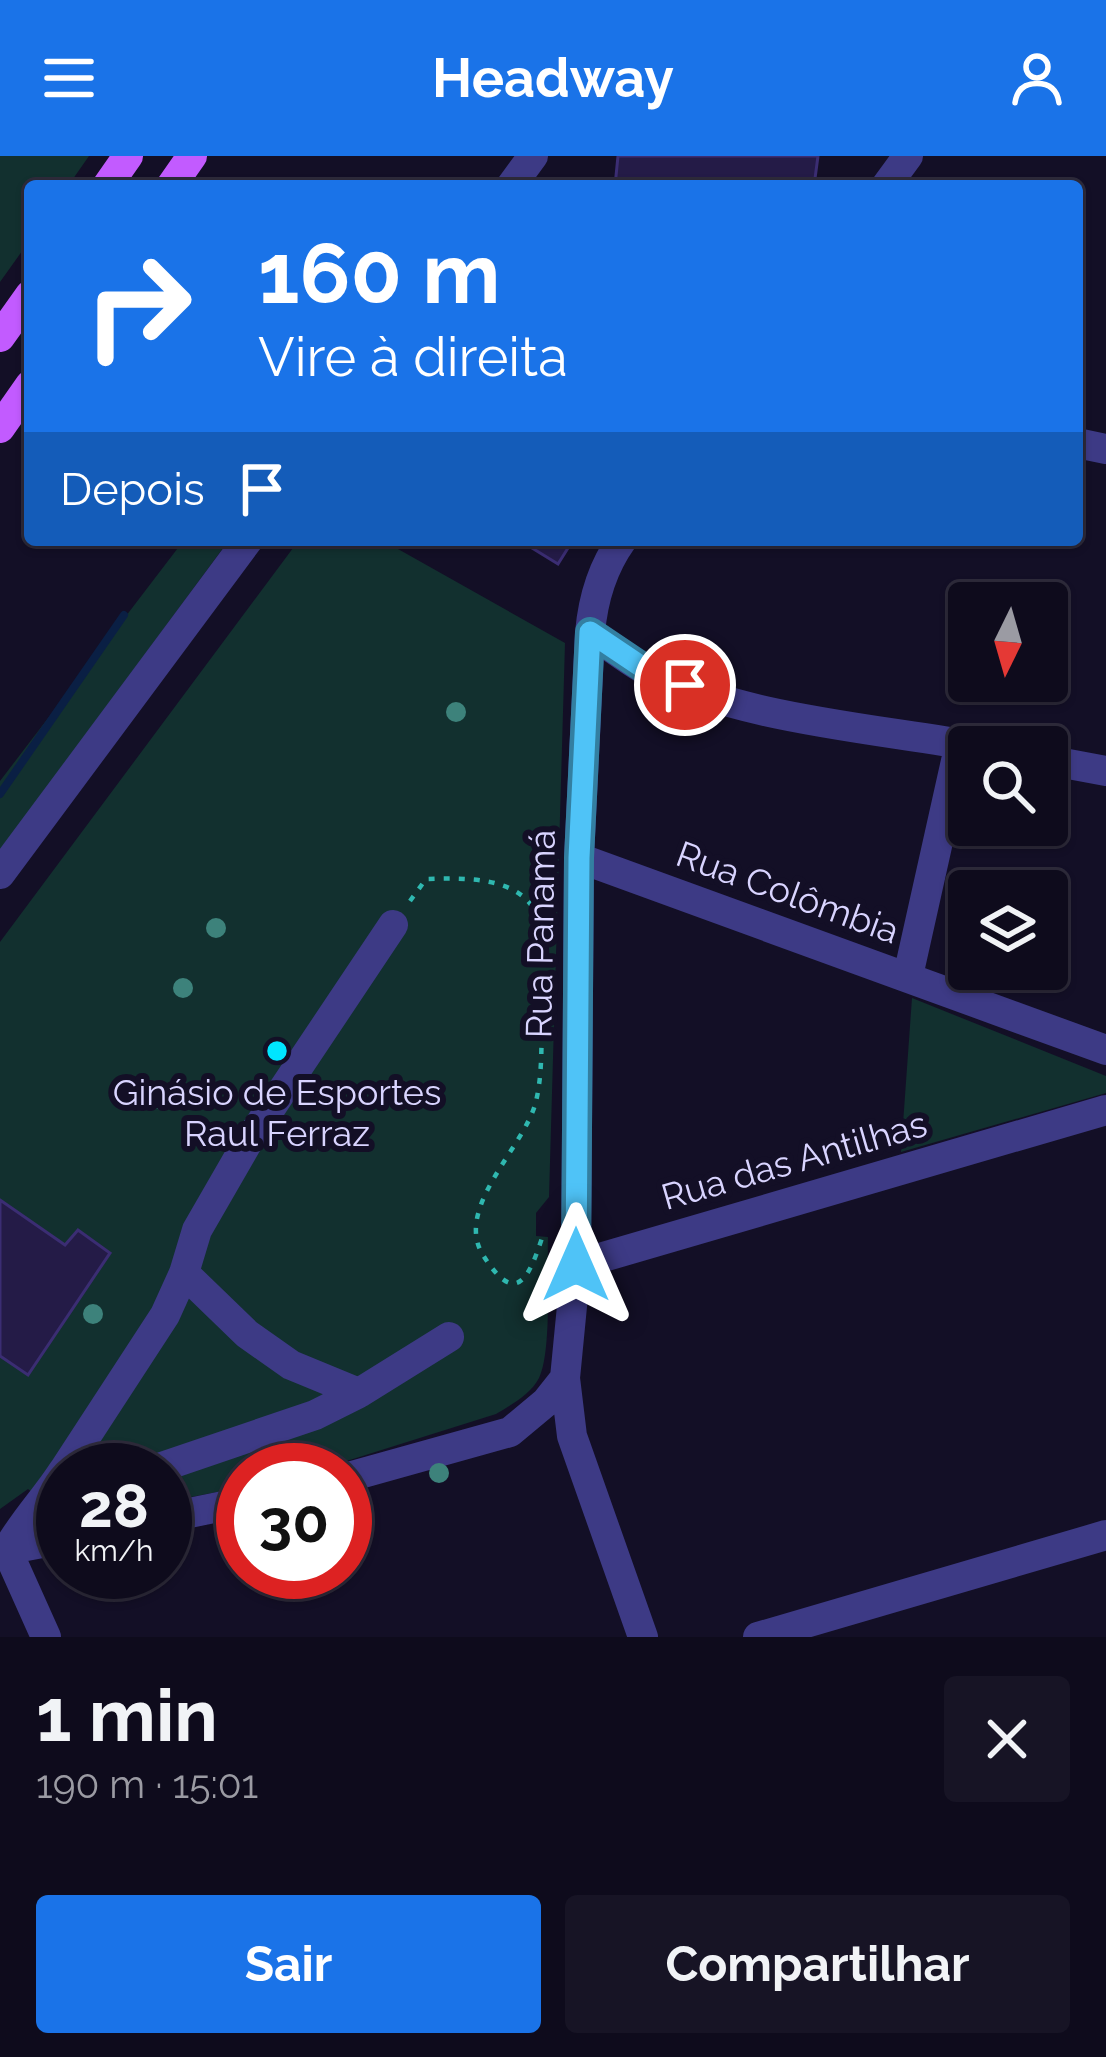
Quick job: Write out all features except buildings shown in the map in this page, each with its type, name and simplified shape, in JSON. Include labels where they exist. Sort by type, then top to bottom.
[{"type":"main road","points":[[0,337],[24,303]]},
{"type":"main road","points":[[0,428],[24,394]]},
{"type":"street","points":[[0,874],[244,546]]},
{"type":"street","name":"Rua Panamá","points":[[576,1265],[579,858],[590,632],[600,580],[619,546]]},
{"type":"street","points":[[590,632],[645,669],[724,700],[948,741]]},
{"type":"street","points":[[1068,764],[1106,771]]},
{"type":"street","points":[[908,976],[948,827]]},
{"type":"street","name":"Rua Colômbia","points":[[579,858],[1106,1050]]},
{"type":"street","points":[[81,1443],[165,1315],[196,1230],[246,1145],[393,925]]},
{"type":"street","name":"Rua das Antilhas","points":[[576,1265],[1106,1111]]},
{"type":"street","points":[[576,1265],[565,1378],[572,1436],[643,1637]]},
{"type":"street","points":[[184,1273],[247,1334],[291,1365],[359,1393]]},
{"type":"street","points":[[192,1457],[315,1415],[449,1337]]},
{"type":"street","points":[[372,1470],[510,1432],[546,1402],[565,1378]]},
{"type":"street","points":[[3,1550],[36,1509]]},
{"type":"street","points":[[758,1637],[1106,1535]]},
{"type":"street","points":[[3,1550],[36,1544]]},
{"type":"street","points":[[3,1550],[46,1637]]},
{"type":"path","points":[[393,925],[426,879],[477,878],[500,885],[526,898],[539,919],[543,997],[535,1105],[474,1225],[479,1250],[501,1281],[511,1285],[527,1275],[542,1238]]},
{"type":"green space","points":[[0,156],[89,156],[72,180],[24,180],[24,248],[0,282]]},
{"type":"green space","points":[[179,546],[225,546],[0,851],[0,781]]},
{"type":"green space","name":"Ginásio de Esportes Raul Ferraz","points":[[295,546],[393,546],[565,643],[549,1197],[536,1213],[536,1236],[548,1237],[547,1330],[539,1378],[520,1399],[496,1414],[372,1453],[372,1443],[216,1443],[216,1492],[192,1497],[192,1443],[36,1443],[36,1495],[28,1489],[0,1509],[0,942]]},
{"type":"green space","points":[[912,998],[1106,1076],[1106,1093],[901,1152]]},
{"type":"waterway","points":[[0,794],[124,615]]},
{"type":"place","name":"Ginásio de Esportes Raul Ferraz","points":[[277,1051]]},
{"type":"route","points":[[576,1265],[579,858],[590,632],[645,669],[685,685]]}]
